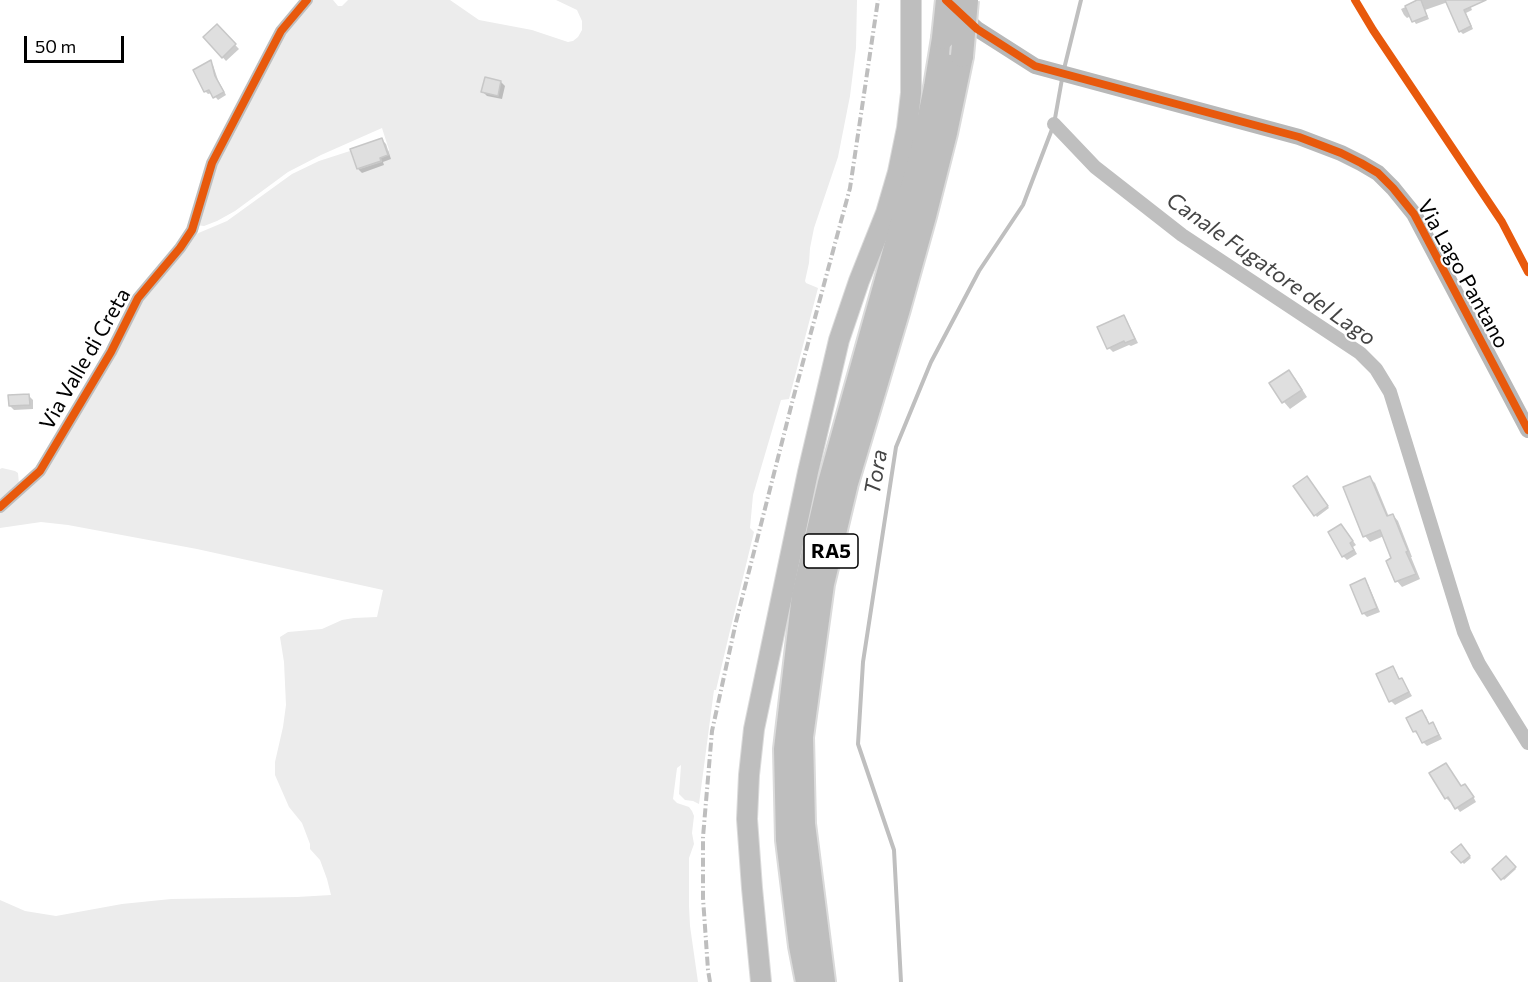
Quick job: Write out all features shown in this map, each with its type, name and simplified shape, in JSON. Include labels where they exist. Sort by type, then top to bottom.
[{"type":"highway","name":"RA5","points":[[807,982],[800,946],[788,840],[785,749],[803,595],[829,483],[922,151],[943,38],[946,0]]},
{"type":"highway","name":"RA5","points":[[824,982],[804,824],[802,737],[821,596],[847,483],[899,309],[946,133],[962,56],[967,0]]},
{"type":"main road","points":[[760,982],[747,819],[754,729],[808,472],[839,340],[886,213],[907,128],[911,93],[911,0]]},
{"type":"street","name":"Via Valle di Creta","points":[[0,507],[40,471],[111,352],[138,298],[192,230],[212,163],[281,31],[307,0]]},
{"type":"street","name":"Via Lago Pantano","points":[[946,0],[977,29],[1035,66],[1299,137],[1341,153],[1378,174],[1414,214],[1528,430]]},
{"type":"shaded area","points":[[312,0],[333,0],[338,6],[342,6],[348,0],[450,0],[479,20],[532,30],[568,42],[578,37],[582,30],[582,21],[577,10],[556,0],[857,0],[856,48],[850,96],[838,157],[814,228],[805,281],[818,288],[789,399],[781,400],[753,495],[750,528],[754,532],[716,690],[714,690],[699,804],[685,800],[679,794],[681,765],[677,768],[673,799],[689,807],[694,816],[692,833],[694,844],[689,858],[689,906],[698,982],[0,982],[0,900],[25,911],[56,916],[122,904],[171,899],[331,895],[320,860],[310,849],[302,823],[289,807],[275,775],[275,762],[286,705],[280,637],[288,632],[322,629],[342,620],[377,617],[383,590],[197,549],[68,525],[41,522],[0,528],[0,507],[22,489],[134,309],[189,237],[227,221],[292,174],[319,161],[350,151],[357,170],[382,162],[381,158],[389,155],[382,128],[288,172],[235,211],[217,221],[204,226],[196,225],[212,162],[283,35]]},
{"type":"shaded area","points":[[0,469],[18,473],[19,484],[0,499]]},
{"type":"building","points":[[1421,0],[1427,16],[1412,22],[1405,6]]},
{"type":"building","points":[[1445,0],[1486,0],[1464,10],[1471,26],[1459,32]]},
{"type":"building","points":[[217,24],[236,44],[222,58],[203,37]]},
{"type":"building","points":[[211,60],[215,76],[224,92],[213,98],[209,90],[204,92],[193,70]]},
{"type":"building","points":[[485,77],[501,81],[498,96],[481,92]]},
{"type":"building","points":[[382,138],[388,155],[380,158],[381,161],[357,169],[350,149]]},
{"type":"building","points":[[1124,315],[1135,339],[1125,343],[1124,341],[1107,349],[1097,327]]},
{"type":"building","points":[[1289,370],[1302,390],[1282,403],[1269,383]]},
{"type":"building","points":[[29,394],[30,405],[9,406],[8,395]]},
{"type":"building","points":[[1307,476],[1328,506],[1314,516],[1293,486]]},
{"type":"building","points":[[1370,476],[1387,516],[1393,514],[1416,574],[1395,582],[1386,561],[1391,558],[1380,530],[1363,537],[1343,487]]},
{"type":"building","points":[[1341,524],[1353,541],[1350,543],[1354,550],[1342,557],[1328,532]]},
{"type":"building","points":[[1365,578],[1377,608],[1362,614],[1350,585]]},
{"type":"building","points":[[1393,666],[1409,692],[1389,702],[1376,674]]},
{"type":"building","points":[[1422,710],[1429,724],[1433,722],[1439,735],[1422,743],[1406,718]]},
{"type":"building","points":[[1446,763],[1461,786],[1465,784],[1474,797],[1455,809],[1448,797],[1445,799],[1429,773]]},
{"type":"building","points":[[1461,844],[1470,856],[1461,863],[1451,852]]},
{"type":"building","points":[[1506,856],[1516,867],[1501,880],[1492,869]]},
{"type":"waterway","name":"Tora","points":[[1064,69],[1081,0]]},
{"type":"waterway","name":"Tora","points":[[901,982],[894,850],[858,744],[863,662],[896,447],[931,362],[979,271],[1023,205],[1054,124],[1062,79]]},
{"type":"waterway","name":"Canale Fugatore del Lago","points":[[1054,124],[1095,167],[1182,235],[1360,353],[1376,369],[1390,392],[1464,632],[1479,664],[1528,743]]},
{"type":"railway","points":[[710,982],[703,898],[703,837],[712,731],[736,622],[850,188],[878,0]]},
{"type":"cycle path","points":[[0,507],[40,471],[111,352],[138,298],[192,230],[212,163],[281,31],[307,0]]},
{"type":"cycle path","points":[[946,0],[977,29],[1035,66],[1299,137],[1341,153],[1378,173],[1414,214],[1528,430]]},
{"type":"cycle path","points":[[1355,0],[1502,222],[1528,272]]}]
